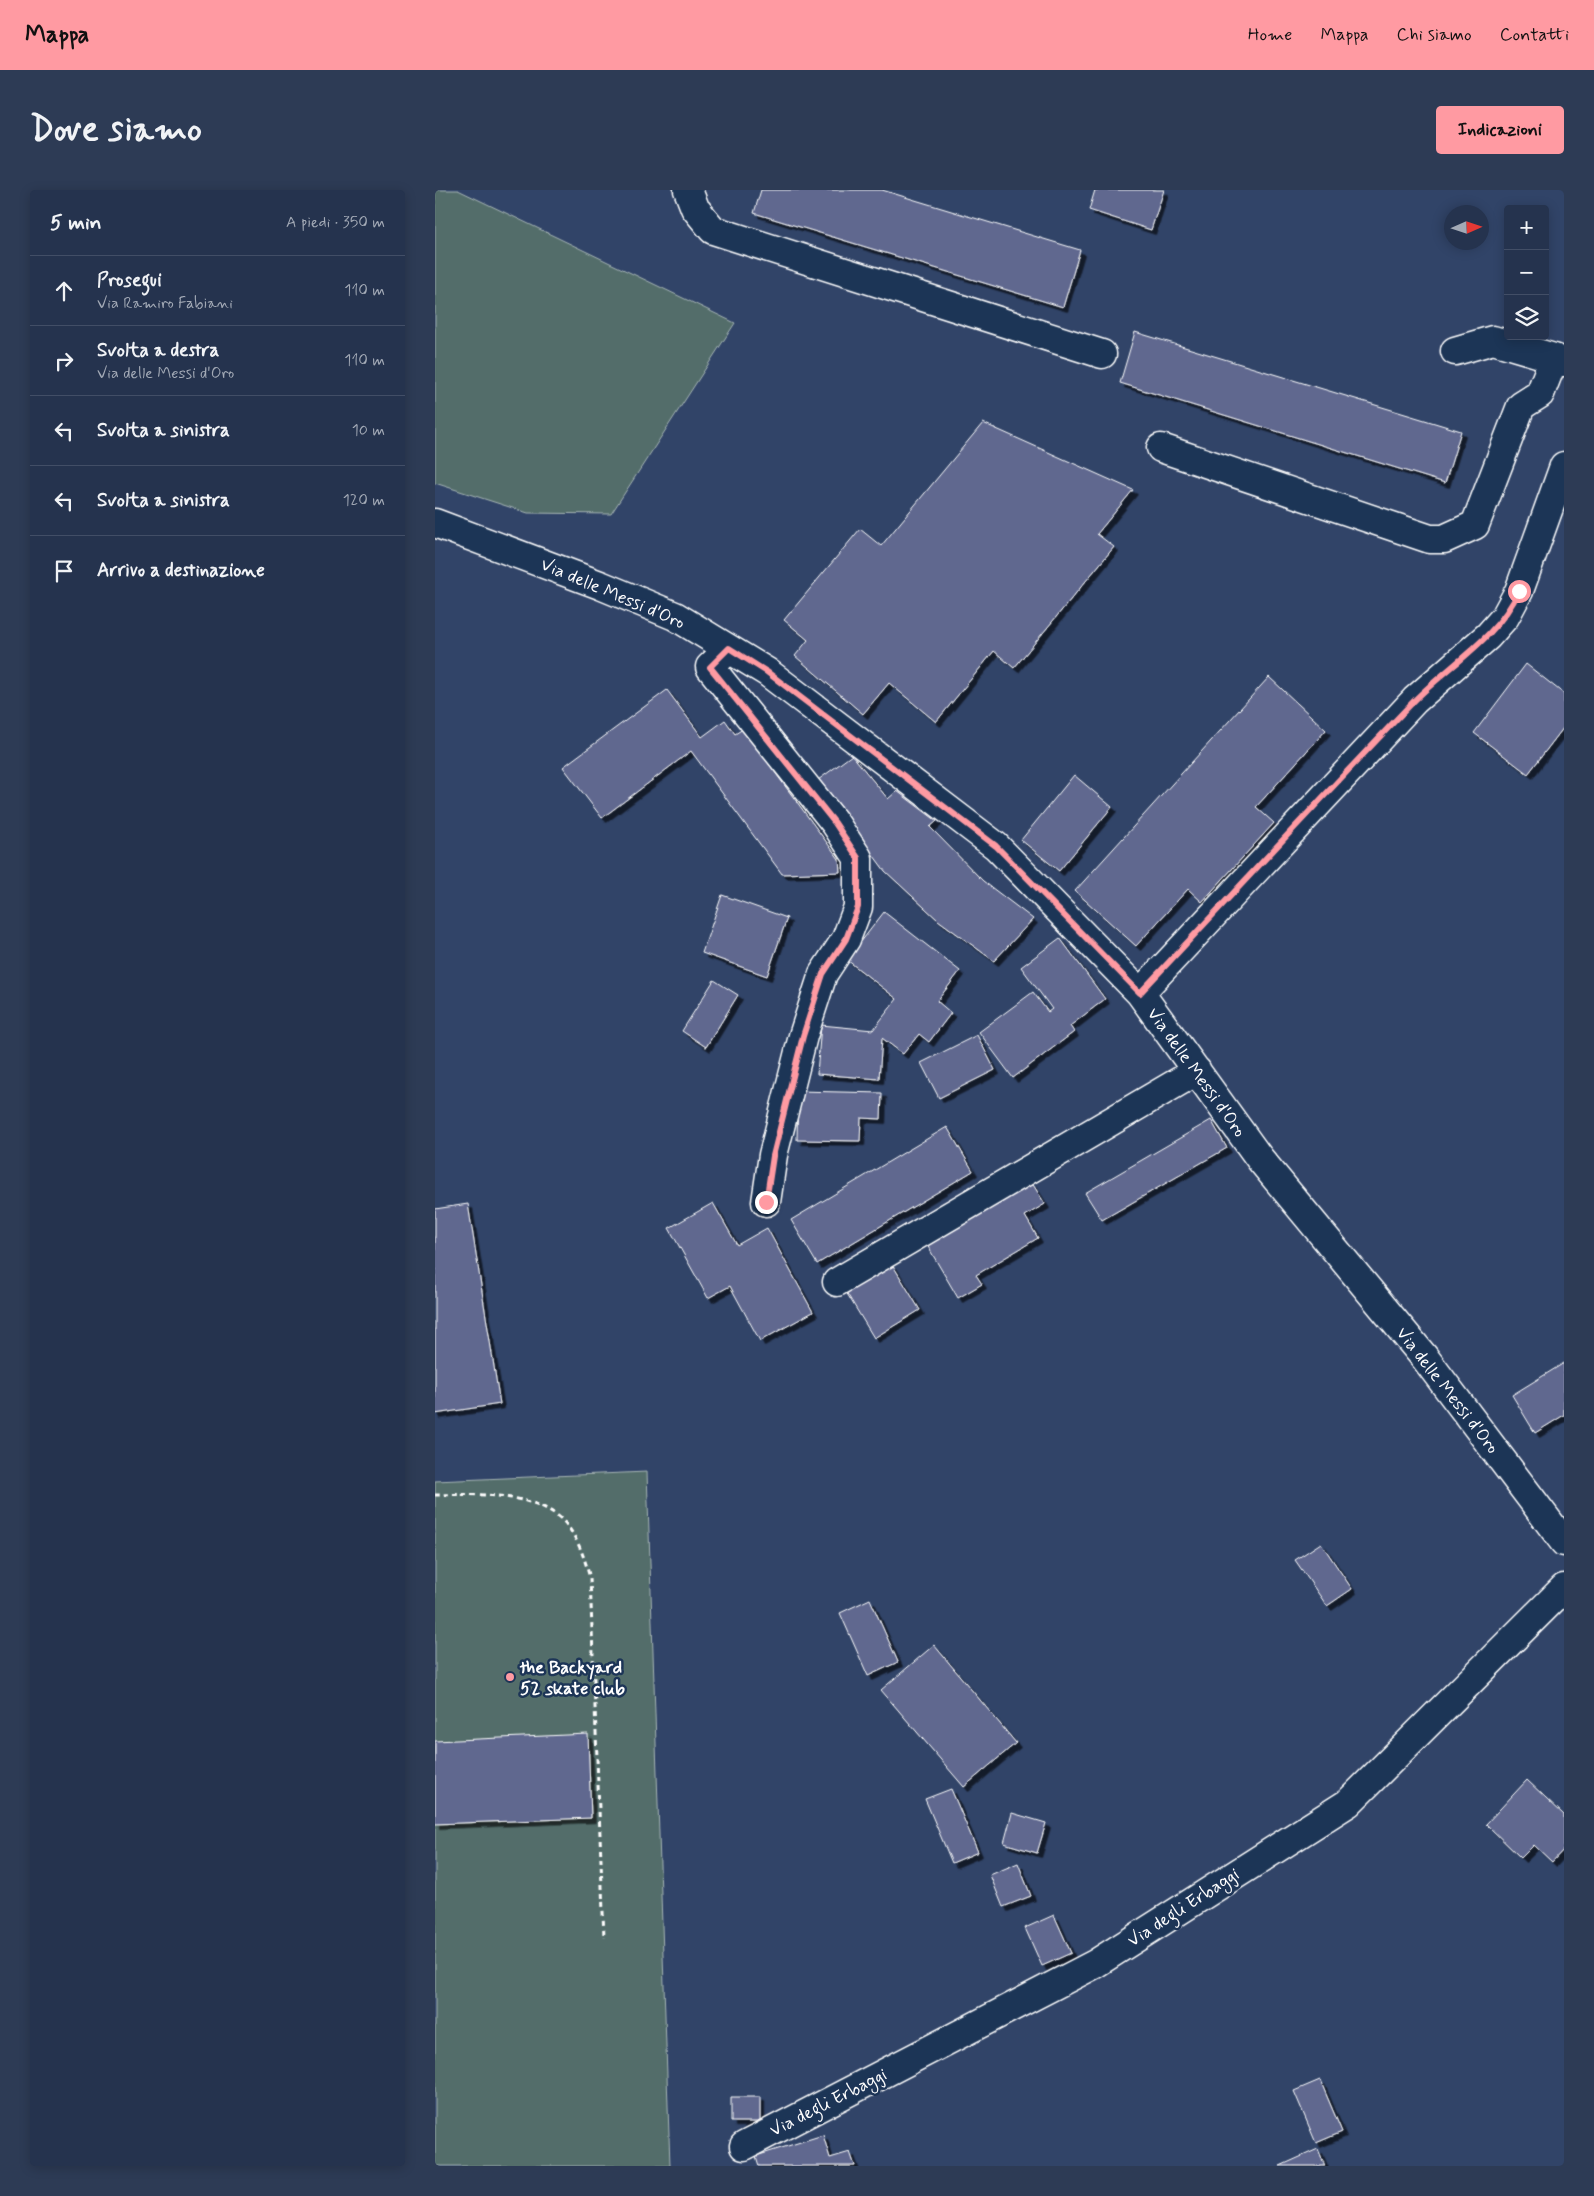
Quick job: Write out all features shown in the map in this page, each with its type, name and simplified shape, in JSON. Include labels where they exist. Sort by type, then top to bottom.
[{"type":"street","points":[[688,190],[695,208],[713,230],[1102,354]]},
{"type":"street","points":[[1161,448],[1430,539],[1444,539],[1475,525],[1521,406],[1541,394],[1559,360],[1493,340],[1455,351]]},
{"type":"street","points":[[1140,993],[1415,700],[1488,636],[1505,617],[1519,591],[1564,466]]},
{"type":"street","name":"Via delle Messi d'Oro","points":[[435,523],[600,585],[675,616],[767,672],[996,846],[1140,993],[1260,1159],[1425,1358],[1564,1542]]},
{"type":"street","points":[[729,648],[710,667],[835,823],[858,858],[858,907],[846,939],[823,974],[803,1036],[773,1156],[766,1202]]},
{"type":"street","points":[[837,1282],[1197,1071]]},
{"type":"street","name":"Via degli Erbaggi","points":[[744,2146],[1095,1964],[1347,1803],[1564,1588]]},
{"type":"path","points":[[435,1495],[477,1494],[530,1502],[551,1511],[568,1526],[581,1548],[590,1578],[605,1938]]},
{"type":"green space","points":[[435,190],[458,190],[735,323],[611,514],[528,513],[435,483]]},
{"type":"green space","points":[[647,1472],[670,2166],[435,2166],[435,1481]]},
{"type":"building","points":[[761,190],[882,190],[1080,250],[1063,307],[754,213]]},
{"type":"building","points":[[1095,190],[1164,190],[1151,230],[1089,210]]},
{"type":"building","points":[[1135,332],[1461,431],[1445,483],[1120,383]]},
{"type":"building","points":[[983,423],[1133,490],[1097,534],[1114,547],[1014,668],[994,651],[936,722],[889,683],[863,714],[795,656],[808,640],[784,620],[860,529],[881,546]]},
{"type":"building","points":[[1526,664],[1564,694],[1564,727],[1528,774],[1474,733]]},
{"type":"building","points":[[1269,677],[1326,730],[1256,807],[1274,823],[1202,902],[1188,889],[1136,946],[1075,891]]},
{"type":"building","points":[[667,690],[702,737],[725,720],[735,734],[743,729],[839,859],[840,872],[782,874],[691,751],[602,818],[563,767]]},
{"type":"building","points":[[852,755],[888,799],[897,791],[937,821],[930,827],[983,881],[1033,919],[994,961],[938,920],[885,871],[818,780]]},
{"type":"building","points":[[1074,775],[1112,807],[1059,871],[1021,840]]},
{"type":"building","points":[[722,895],[787,918],[767,976],[702,953]]},
{"type":"building","points":[[884,912],[960,971],[937,1001],[951,1013],[929,1042],[919,1034],[903,1054],[882,1038],[879,1079],[817,1074],[821,1025],[873,1030],[897,999],[847,960]]},
{"type":"building","points":[[1060,938],[1105,999],[1070,1026],[1074,1032],[1013,1078],[979,1032],[1033,992],[1048,1012],[1052,1009],[1021,967]]},
{"type":"building","points":[[714,980],[738,995],[706,1047],[682,1031]]},
{"type":"building","points":[[977,1035],[995,1070],[939,1098],[921,1063]]},
{"type":"building","points":[[798,1091],[882,1093],[881,1119],[861,1118],[860,1141],[797,1140]]},
{"type":"building","points":[[1211,1120],[1227,1148],[1102,1220],[1085,1193]]},
{"type":"building","points":[[947,1127],[973,1171],[817,1264],[791,1220]]},
{"type":"building","points":[[1032,1183],[1045,1204],[1025,1216],[1038,1238],[976,1275],[982,1284],[958,1298],[927,1245]]},
{"type":"building","points":[[713,1203],[737,1245],[767,1228],[813,1312],[760,1341],[730,1286],[708,1298],[669,1228]]},
{"type":"building","points":[[468,1204],[500,1404],[435,1414],[435,1209]]},
{"type":"building","points":[[892,1264],[920,1310],[874,1338],[846,1292]]},
{"type":"building","points":[[1564,1363],[1564,1415],[1535,1433],[1512,1395]]},
{"type":"building","points":[[1321,1543],[1352,1589],[1327,1606],[1295,1560]]},
{"type":"building","points":[[870,1599],[898,1662],[868,1676],[840,1613]]},
{"type":"building","points":[[934,1645],[1016,1743],[964,1787],[881,1690]]},
{"type":"building","points":[[588,1734],[591,1818],[435,1824],[435,1741]]},
{"type":"building","points":[[1527,1780],[1564,1815],[1564,1849],[1552,1862],[1534,1845],[1521,1858],[1486,1824]]},
{"type":"building","points":[[951,1789],[978,1852],[952,1863],[925,1799]]},
{"type":"building","points":[[1012,1813],[1046,1823],[1037,1853],[1004,1843]]},
{"type":"building","points":[[1018,1863],[1031,1896],[1003,1907],[990,1875]]},
{"type":"building","points":[[1054,1915],[1071,1953],[1042,1966],[1025,1928]]},
{"type":"building","points":[[1320,2080],[1342,2132],[1316,2143],[1294,2091]]},
{"type":"building","points":[[731,2097],[760,2097],[760,2122],[731,2122]]},
{"type":"building","points":[[823,2135],[830,2158],[850,2152],[855,2166],[759,2166],[756,2156]]},
{"type":"building","points":[[1318,2149],[1325,2166],[1280,2166]]},
{"type":"place","name":"the Backyard 52 skate club","points":[[510,1677]]},
{"type":"route","points":[[766,1202],[773,1156],[803,1036],[823,974],[846,939],[858,907],[858,858],[835,823],[710,667],[729,648],[767,672],[996,846],[1140,993],[1415,700],[1488,636],[1505,617],[1519,591]]}]
